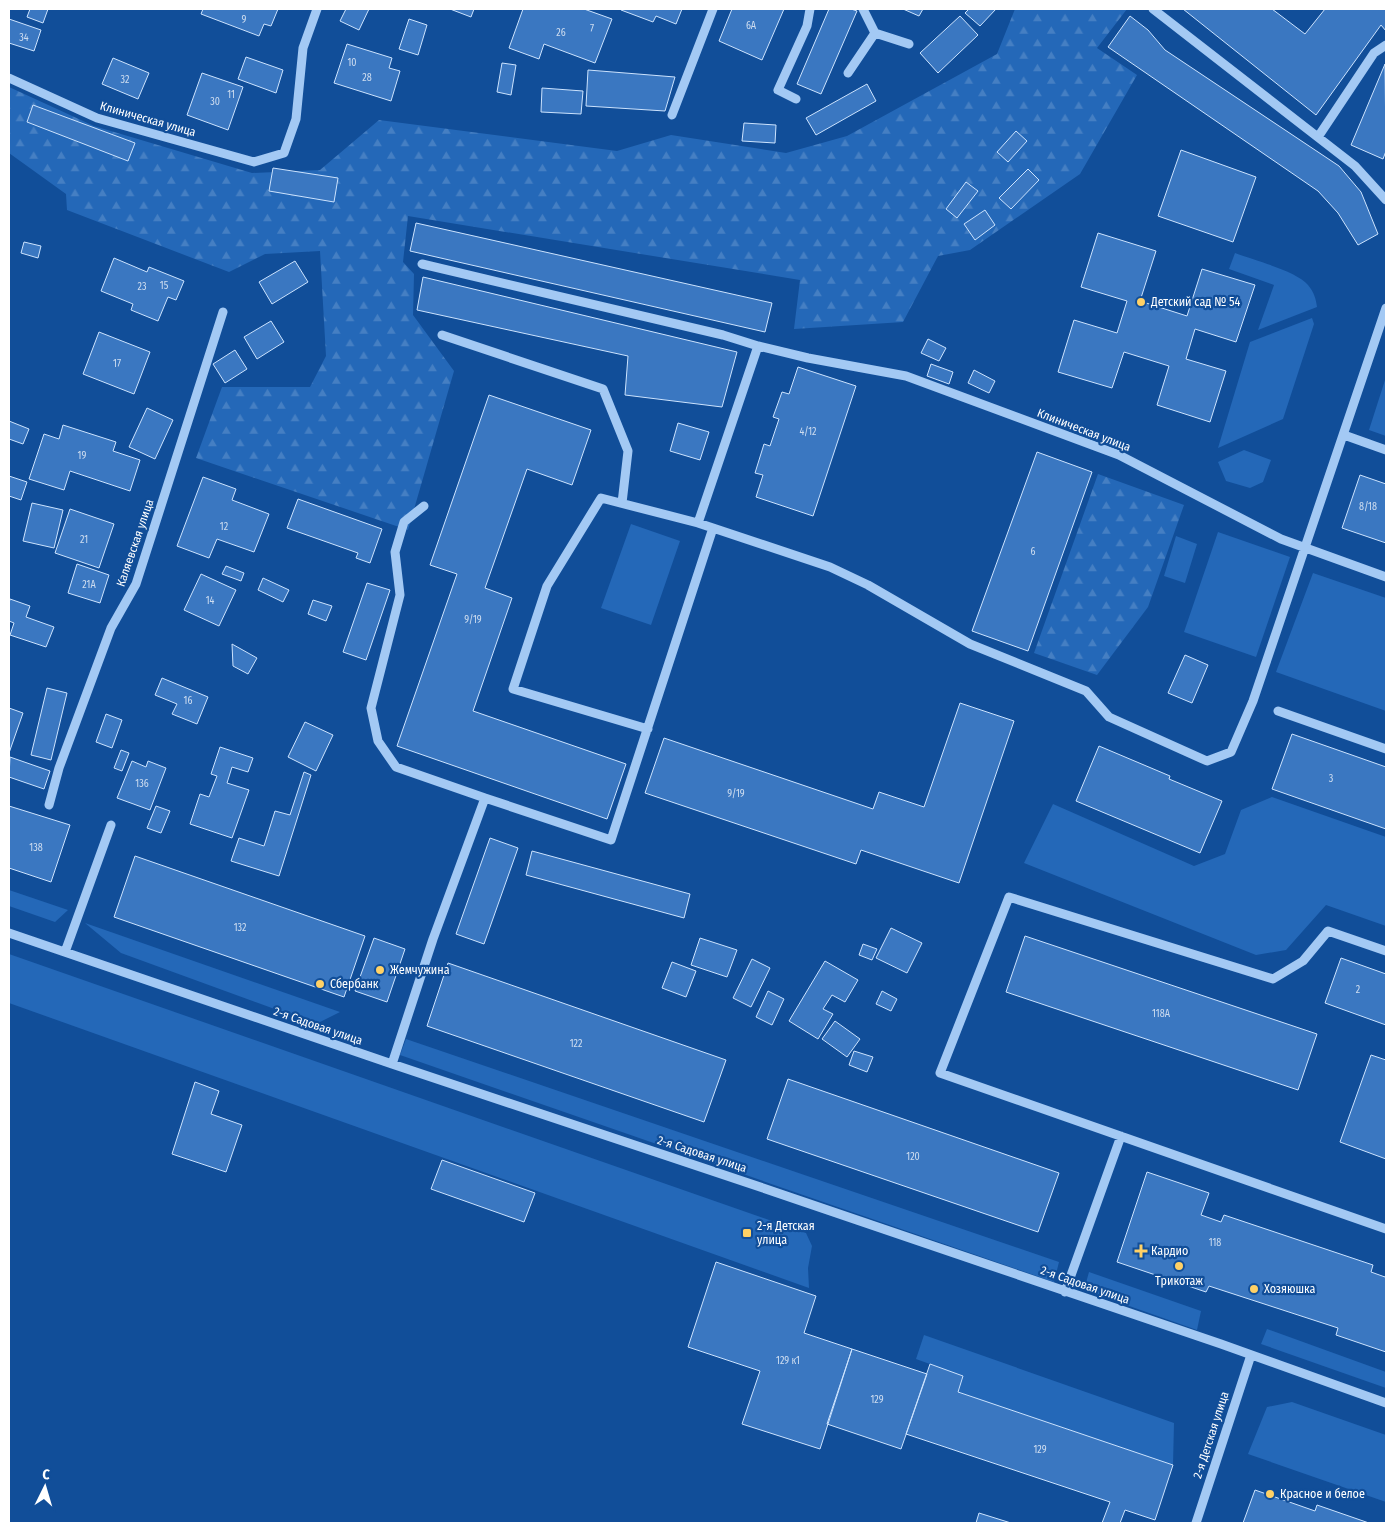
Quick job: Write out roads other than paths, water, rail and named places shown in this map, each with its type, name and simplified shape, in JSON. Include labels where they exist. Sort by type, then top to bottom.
[{"type":"street","name":"Клиническая улица","points":[[9,78],[97,118],[254,162],[284,153],[296,119],[303,48],[317,9]]},
{"type":"street","points":[[672,115],[713,9]]},
{"type":"street","points":[[796,99],[778,90],[807,26],[810,9]]},
{"type":"street","points":[[864,9],[875,33],[909,44]]},
{"type":"street","points":[[1153,9],[1355,166],[1386,200],[1386,205]]},
{"type":"street","points":[[848,74],[875,33]]},
{"type":"street","points":[[1318,137],[1374,53],[1386,45]]},
{"type":"street","name":"Клиническая улица","points":[[422,264],[713,332],[758,346],[808,358],[906,376],[1119,455],[1282,540],[1386,578]]},
{"type":"street","points":[[648,729],[513,689],[547,586],[601,498],[698,523],[830,567],[868,585],[970,644],[1086,691],[1109,717],[1207,761],[1231,752],[1253,701],[1386,308]]},
{"type":"street","name":"Каляевская улица","points":[[49,805],[59,768],[111,628],[136,584],[223,312]]},
{"type":"street","points":[[442,335],[603,389],[628,451],[622,503]]},
{"type":"street","points":[[698,523],[758,346]]},
{"type":"street","points":[[1344,434],[1386,450]]},
{"type":"street","points":[[424,506],[404,522],[395,552],[400,595],[371,708],[378,741],[396,767],[611,840],[713,528]]},
{"type":"street","points":[[1278,711],[1386,749]]},
{"type":"street","points":[[392,1064],[433,939],[485,798]]},
{"type":"street","points":[[65,952],[111,826]]},
{"type":"street","points":[[1386,951],[1328,930],[1303,961],[1273,979],[1009,897],[940,1073],[1386,1228]]},
{"type":"street","name":"2-я Садовая улица","points":[[9,933],[745,1182],[1386,1403]]},
{"type":"street","points":[[1066,1292],[1121,1136]]},
{"type":"street","name":"2-я Детская улица","points":[[1196,1523],[1251,1355]]},
{"type":"place","name":"Детский сад № 54","points":[[1141,302]]},
{"type":"place","name":"Жемчужина","points":[[380,970]]},
{"type":"place","name":"Сбербанк","points":[[320,984]]},
{"type":"place","name":"2-я Детская улица","points":[[747,1233]]},
{"type":"place","name":"Кардио","points":[[1141,1251]]},
{"type":"place","name":"Трикотаж","points":[[1179,1266]]},
{"type":"place","name":"Хозяюшка","points":[[1254,1289]]},
{"type":"place","name":"Красное и белое","points":[[1270,1494]]}]
